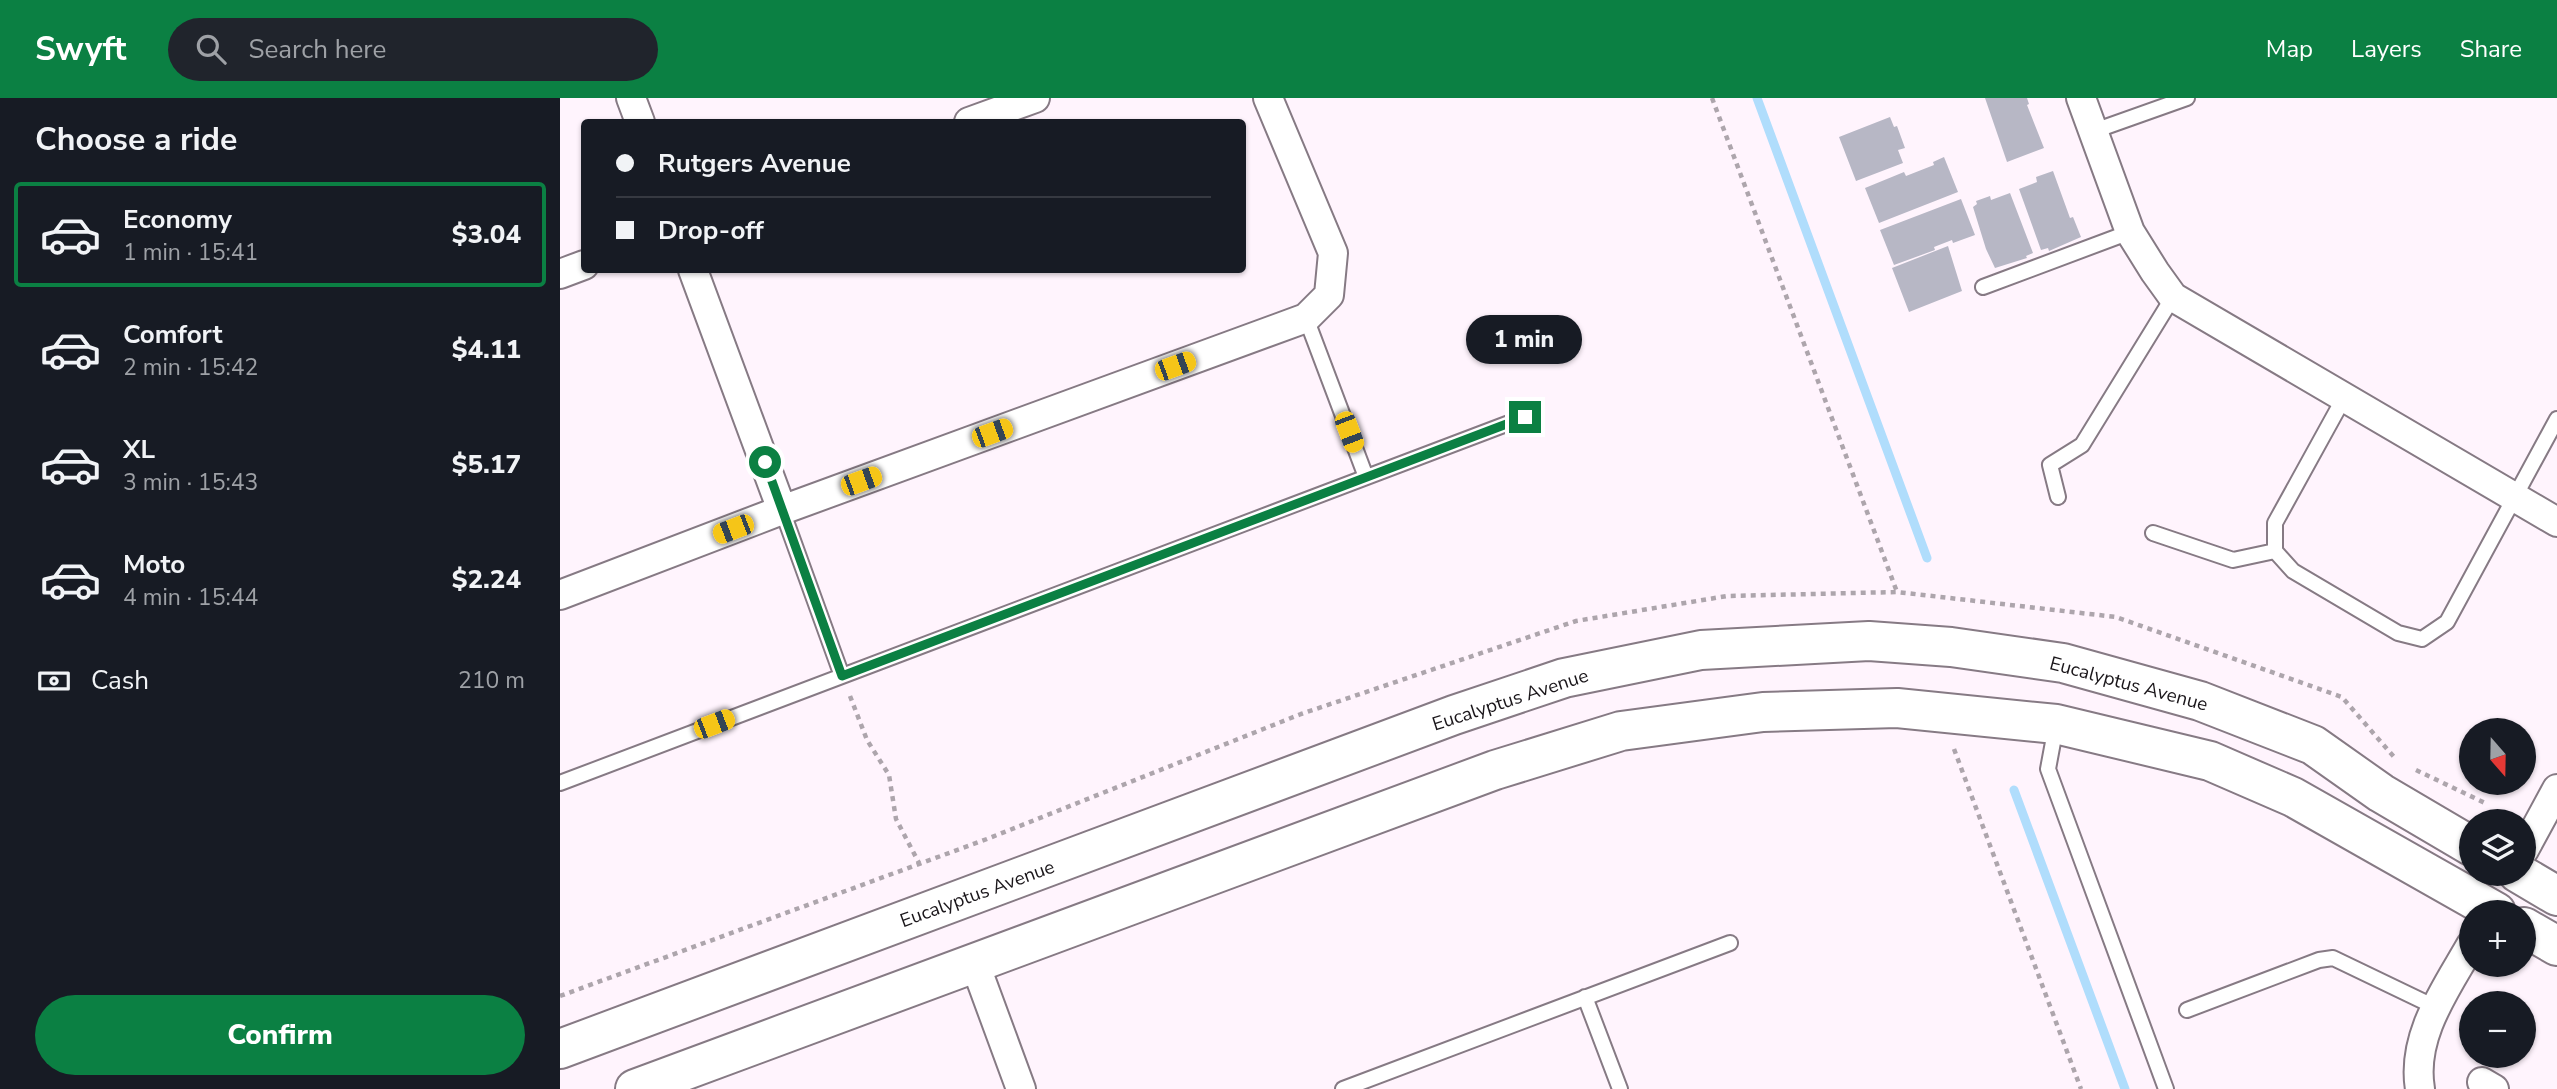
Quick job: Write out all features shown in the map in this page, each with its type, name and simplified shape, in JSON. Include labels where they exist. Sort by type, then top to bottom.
[{"type":"street","points":[[631,98],[639,119]]},
{"type":"street","points":[[977,119],[1035,98]]},
{"type":"street","points":[[560,595],[782,510],[1306,318],[1329,295],[1333,253],[1268,98]]},
{"type":"street","points":[[2081,98],[2130,232],[2173,297],[2557,522]]},
{"type":"street","points":[[560,274],[581,266]]},
{"type":"street","points":[[694,273],[782,510]]},
{"type":"street","name":"Eucalyptus Avenue","points":[[560,1049],[1454,715],[1564,678],[1701,650],[1869,641],[1951,647],[2063,663],[2200,701],[2313,746],[2381,793],[2459,839]]},
{"type":"street","points":[[635,1089],[1495,770],[1621,731],[1763,712],[1897,708],[2056,724],[2210,761],[2292,797],[2474,900]]},
{"type":"street","points":[[2536,828],[2557,789]]},
{"type":"street","points":[[2536,884],[2557,896]]},
{"type":"street","points":[[2536,935],[2557,946]]},
{"type":"street","points":[[975,964],[1021,1089]]},
{"type":"street","points":[[2420,1089],[2418,1077],[2426,1025],[2459,966]]},
{"type":"lane","points":[[2094,131],[2187,98]]},
{"type":"lane","points":[[1983,287],[2130,232]]},
{"type":"lane","points":[[2058,497],[2050,465],[2082,445],[2173,297]]},
{"type":"lane","points":[[1306,318],[1366,477]]},
{"type":"lane","points":[[2345,396],[2275,523],[2275,551],[2293,571],[2398,633],[2422,639],[2447,622],[2557,419]]},
{"type":"lane","points":[[560,783],[1525,417]]},
{"type":"lane","points":[[782,510],[842,676]]},
{"type":"lane","points":[[2153,533],[2233,560],[2275,551]]},
{"type":"lane","points":[[2056,724],[2048,769],[2166,1089]]},
{"type":"lane","points":[[1343,1089],[1730,943]]},
{"type":"lane","points":[[2187,1010],[2319,960],[2333,958],[2435,1007]]},
{"type":"lane","points":[[1586,997],[1620,1089]]},
{"type":"path","points":[[1712,98],[1897,592]]},
{"type":"path","points":[[842,676],[867,740],[889,775],[896,820],[919,863]]},
{"type":"path","points":[[1952,743],[2081,1089]]},
{"type":"building","points":[[1985,98],[2027,98],[2027,105],[2044,148],[2007,162]]},
{"type":"building","points":[[1890,117],[1894,127],[1897,126],[1905,148],[1898,150],[1903,163],[1856,181],[1839,137]]},
{"type":"building","points":[[1944,157],[1958,192],[1879,223],[1865,188],[1904,172],[1906,176],[1934,165],[1933,162]]},
{"type":"building","points":[[2053,171],[2070,218],[2073,217],[2081,237],[2049,251],[2048,248],[2041,250],[2019,189],[2037,182],[2036,177]]},
{"type":"building","points":[[2010,193],[2033,253],[2026,256],[2027,258],[1995,268],[1973,207],[1977,204],[1976,201],[1990,196],[1991,200]]},
{"type":"building","points":[[1961,199],[1975,235],[1953,243],[1952,240],[1934,247],[1935,250],[1894,265],[1880,230]]},
{"type":"building","points":[[1948,246],[1962,291],[1909,312],[1892,268]]},
{"type":"waterway","points":[[1757,98],[1927,558]]},
{"type":"waterway","points":[[2014,790],[2125,1089]]},
{"type":"route","points":[[765,462],[842,676],[1525,417]]}]
